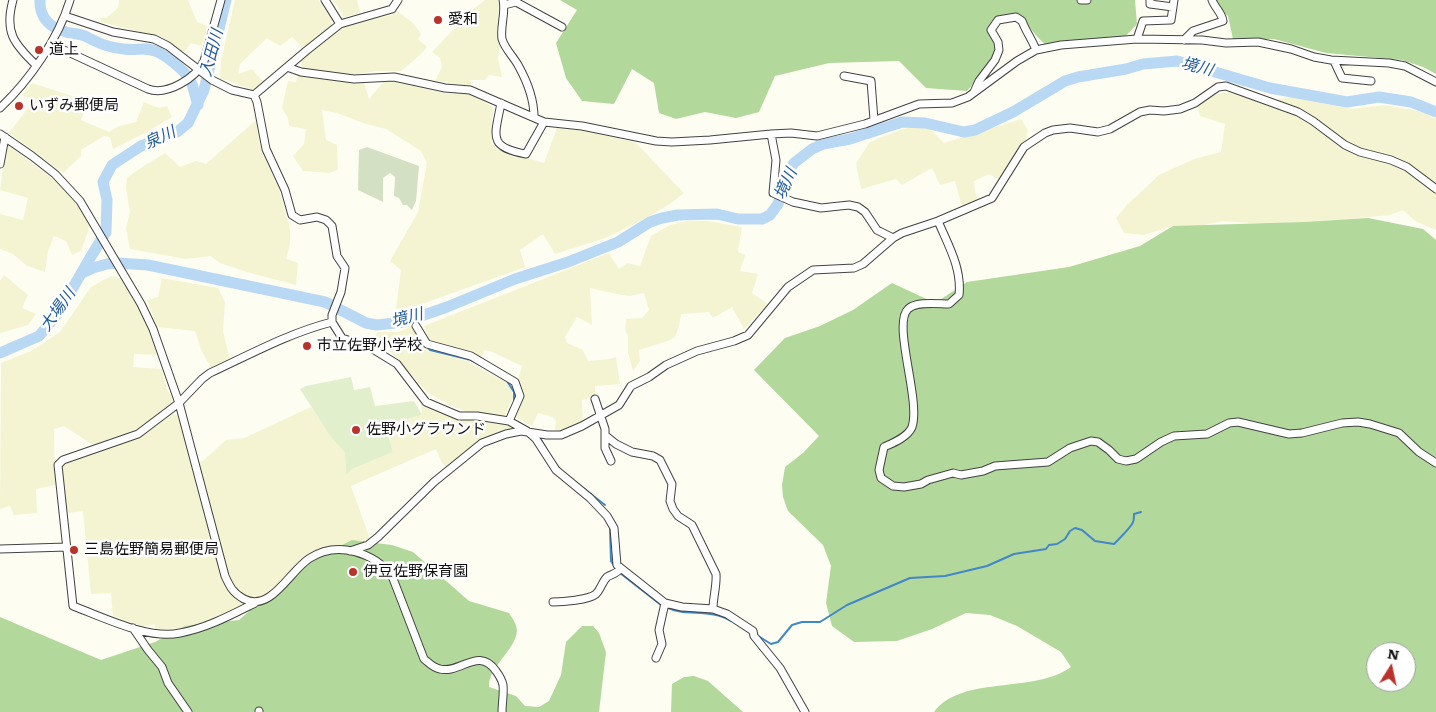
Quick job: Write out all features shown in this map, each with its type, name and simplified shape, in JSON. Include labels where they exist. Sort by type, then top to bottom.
[{"type":"street","points":[[13,0],[10,12],[12,37],[18,48],[36,66]]},
{"type":"street","points":[[0,108],[25,80],[53,41],[64,19],[70,0]]},
{"type":"street","points":[[53,41],[154,91],[164,91],[200,72],[221,0]]},
{"type":"street","points":[[325,0],[340,24]]},
{"type":"street","points":[[254,95],[306,50],[340,24],[392,9],[398,0]]},
{"type":"street","points":[[1081,0],[1087,0]]},
{"type":"street","points":[[1137,39],[1143,21],[1171,20],[1174,4],[1150,4],[1150,0]]},
{"type":"street","points":[[1184,40],[1193,31],[1223,21],[1212,0]]},
{"type":"street","points":[[534,117],[534,106],[530,90],[518,65],[507,51],[502,40],[503,3],[516,2],[562,27]]},
{"type":"street","points":[[974,93],[979,81],[995,60],[999,50],[998,42],[991,30],[998,20],[1016,17],[1022,21],[1036,50]]},
{"type":"street","points":[[64,19],[113,32],[154,39],[168,46],[212,80],[232,90],[254,95]]},
{"type":"street","points":[[287,68],[301,72],[354,79],[394,77],[446,88],[470,90],[544,122],[582,126],[656,141],[710,140],[791,133],[817,136],[874,120],[919,104],[952,102],[968,97],[1017,61],[1036,50],[1060,45],[1137,39],[1226,43],[1258,42],[1290,49],[1314,57],[1405,66],[1436,82]]},
{"type":"street","points":[[1334,60],[1342,78],[1370,81]]},
{"type":"street","points":[[844,76],[871,82],[874,120]]},
{"type":"street","points":[[350,551],[368,545],[378,537],[434,482],[482,443],[506,434],[527,431],[547,435],[561,435],[582,426],[619,405],[631,386],[666,365],[696,352],[748,335],[788,286],[813,270],[854,268],[863,264],[894,238],[992,198],[1024,147],[1052,130],[1070,128],[1098,132],[1110,129],[1140,112],[1150,110],[1164,111],[1195,104],[1218,87],[1226,86],[1298,112],[1345,145],[1360,152],[1391,160],[1407,167],[1436,189]]},
{"type":"street","points":[[254,95],[266,149],[285,190],[292,215],[300,220],[317,217],[326,220],[332,226],[337,256],[345,268],[332,319],[342,338],[371,348],[397,364],[426,402],[459,416],[478,416],[509,421],[527,431],[536,439],[556,470],[590,498],[607,516],[614,528],[615,561],[619,570],[664,606],[713,609],[727,614],[754,633],[780,668],[804,712]]},
{"type":"street","points":[[501,103],[496,134],[497,141],[502,147],[512,152],[526,154],[544,122]]},
{"type":"street","points":[[771,134],[776,160],[773,193],[793,202],[821,208],[849,205],[858,207],[865,212],[877,230],[894,238]]},
{"type":"street","points":[[0,164],[2,136],[55,174],[80,201],[124,273],[153,329],[179,403],[225,576],[232,591],[255,603]]},
{"type":"street","points":[[938,221],[957,265],[960,283],[959,295],[949,304],[926,303],[909,307],[906,312],[902,326],[912,386],[914,412],[912,428],[900,440],[884,448],[879,470],[881,478],[893,486],[904,487],[921,484],[928,480],[953,473],[961,475],[983,471],[995,466],[1048,462],[1070,448],[1091,441],[1098,442],[1118,459],[1126,461],[1136,459],[1161,442],[1174,436],[1207,434],[1229,423],[1238,422],[1289,434],[1302,433],[1342,423],[1358,422],[1370,424],[1399,433],[1419,452],[1436,463]]},
{"type":"street","points":[[332,319],[283,338],[210,373],[179,403],[138,434],[63,460],[58,465],[73,606],[133,628],[154,633],[179,634],[223,619],[255,603],[270,598],[310,558],[330,550],[361,553],[386,568],[392,576],[424,659],[431,666],[440,669],[450,670],[472,661],[485,662],[492,666],[503,683],[502,712]]},
{"type":"street","points":[[416,326],[427,344],[471,356],[515,382],[520,396],[509,421]]},
{"type":"street","points":[[595,399],[605,429],[605,448],[610,461]]},
{"type":"street","points":[[606,436],[616,444],[632,452],[653,456],[660,460],[664,466],[672,484],[670,501],[673,509],[678,516],[692,524],[716,574],[717,580],[713,609]]},
{"type":"street","points":[[0,549],[67,547]]},
{"type":"street","points":[[553,602],[567,602],[592,596],[596,594],[608,577],[619,570]]},
{"type":"street","points":[[656,658],[662,644],[659,630],[664,606]]},
{"type":"street","points":[[133,628],[162,667],[168,683],[188,712]]},
{"type":"green space","points":[[119,0],[188,0],[197,22],[207,26],[202,46],[191,43],[185,51],[181,51],[164,38],[101,22],[100,18],[106,18],[118,8]]},
{"type":"green space","points":[[235,0],[318,0],[332,20],[331,26],[303,48],[292,37],[280,46],[267,38],[240,64],[238,74],[252,69],[264,83],[253,90],[220,78],[221,61]]},
{"type":"green space","points":[[334,0],[357,0],[360,13],[344,17]]},
{"type":"green space","points":[[485,0],[498,0],[497,33],[500,47],[498,58],[502,77],[489,75],[485,80],[471,80],[471,86],[435,81],[442,67],[440,58],[432,52],[472,10]]},
{"type":"green space","points":[[560,0],[1135,0],[1137,24],[1124,38],[1045,44],[1015,14],[988,30],[999,45],[996,57],[967,91],[926,88],[899,61],[829,63],[775,76],[759,112],[736,118],[705,112],[676,119],[659,113],[654,83],[632,69],[614,104],[582,101],[566,78],[556,43],[577,10]]},
{"type":"green space","points":[[1211,0],[1436,0],[1436,74],[1423,67],[1402,60],[1326,53],[1274,39],[1233,39],[1228,16]]},
{"type":"green space","points":[[396,10],[413,23],[421,34],[418,39],[427,47],[401,71],[376,71],[355,75],[302,69],[301,60],[348,24],[392,15]]},
{"type":"green space","points":[[298,74],[364,83],[369,99],[385,80],[444,93],[469,94],[493,107],[491,135],[492,143],[497,149],[544,163],[557,128],[578,130],[635,142],[684,193],[646,218],[608,237],[555,254],[543,234],[520,250],[525,267],[411,308],[396,309],[401,270],[390,261],[418,212],[427,163],[421,151],[386,129],[322,110],[326,140],[337,145],[338,170],[329,173],[303,171],[293,156],[304,144],[306,129],[289,126],[288,118],[282,108],[288,81],[296,82]]},
{"type":"green space","points":[[32,83],[88,101],[81,120],[109,132],[119,126],[136,122],[144,102],[159,108],[167,106],[172,117],[113,149],[110,137],[104,136],[81,150],[81,156],[63,173],[9,133],[34,100],[22,95]]},
{"type":"green space","points":[[1223,92],[1276,100],[1290,97],[1352,109],[1385,105],[1423,112],[1436,119],[1436,230],[1415,221],[1403,210],[1390,215],[1349,219],[1265,224],[1223,221],[1199,226],[1173,226],[1144,235],[1124,233],[1116,218],[1159,175],[1194,159],[1221,152],[1225,124],[1200,116],[1197,103]]},
{"type":"green space","points":[[1021,119],[1028,130],[1026,141],[1000,180],[989,174],[974,181],[978,200],[962,207],[955,181],[940,185],[932,168],[902,185],[896,179],[861,189],[856,163],[870,142],[897,131],[925,123],[944,143]]},
{"type":"green space","points":[[256,120],[262,152],[279,189],[290,229],[290,244],[286,259],[298,263],[296,285],[220,263],[211,256],[186,259],[130,249],[126,228],[130,212],[126,188],[127,178],[165,153],[180,167],[196,161],[206,164]]},
{"type":"green space","points":[[6,144],[55,180],[80,208],[90,226],[81,251],[72,255],[66,241],[54,236],[48,251],[45,272],[27,266],[13,254],[0,249],[0,214],[23,220],[28,198],[0,190]]},
{"type":"green space","points":[[367,147],[419,166],[416,201],[412,210],[407,205],[403,205],[399,198],[394,196],[395,177],[390,173],[383,178],[383,202],[358,190],[359,150]]},
{"type":"green space","points":[[1368,218],[1423,229],[1436,240],[1436,712],[934,712],[946,701],[962,693],[1038,680],[1056,675],[1071,667],[1061,652],[1017,626],[990,615],[966,613],[932,629],[897,641],[854,642],[832,626],[826,603],[831,566],[823,545],[788,511],[783,497],[782,485],[785,467],[803,453],[819,436],[754,370],[785,338],[820,326],[853,310],[892,283],[935,303],[967,282],[1069,267],[1140,246],[1173,226]]},
{"type":"green space","points":[[687,221],[707,221],[742,227],[738,252],[745,255],[740,271],[758,274],[752,293],[768,304],[744,329],[732,307],[713,318],[709,312],[681,314],[675,337],[639,350],[640,361],[633,371],[628,352],[628,336],[625,330],[626,319],[642,318],[649,310],[644,293],[630,296],[590,288],[592,325],[577,317],[565,337],[567,343],[583,350],[588,361],[616,357],[620,384],[595,386],[595,397],[582,400],[583,424],[559,432],[555,430],[556,421],[553,417],[538,413],[532,426],[514,416],[522,399],[522,390],[518,379],[522,366],[490,351],[484,350],[482,358],[430,342],[424,326],[609,253],[619,269],[627,263],[640,266],[651,236],[670,225]]},
{"type":"green space","points":[[4,275],[28,295],[22,308],[36,314],[28,325],[0,333],[0,281]]},
{"type":"green space","points":[[111,276],[124,279],[146,321],[158,355],[134,354],[133,367],[162,369],[167,390],[173,398],[172,404],[138,429],[93,445],[64,426],[54,429],[55,485],[36,489],[37,513],[14,515],[10,506],[0,509],[1,363],[31,351],[60,332],[91,287]]},
{"type":"green space","points":[[162,278],[218,288],[225,302],[223,331],[230,360],[212,369],[202,352],[195,331],[157,327],[147,300],[158,297]]},
{"type":"green space","points":[[411,326],[422,345],[428,351],[466,361],[506,382],[512,389],[513,398],[504,417],[467,412],[447,404],[427,392],[390,351],[373,345],[377,332],[399,332]]},
{"type":"green space","name":"佐野小グラウンド","points":[[351,377],[354,390],[370,387],[375,406],[414,401],[422,415],[385,424],[393,452],[352,469],[346,475],[345,453],[330,436],[300,389],[306,386]]},
{"type":"green space","points":[[426,402],[459,416],[502,423],[516,428],[496,438],[449,469],[442,463],[436,449],[351,486],[371,542],[294,572],[255,603],[203,626],[156,630],[154,624],[143,627],[113,616],[111,593],[91,594],[83,511],[68,513],[62,474],[63,466],[68,462],[139,438],[173,414],[178,415],[217,549],[196,464],[204,460],[226,440],[244,438],[311,407],[330,436],[345,453],[346,474],[352,469],[393,452],[385,424],[422,415],[421,404]]},
{"type":"green space","points":[[352,540],[392,545],[413,552],[469,601],[509,613],[517,631],[512,645],[493,673],[489,687],[516,696],[525,706],[539,707],[549,701],[561,675],[566,642],[582,626],[593,626],[599,633],[606,652],[599,712],[0,712],[0,617],[101,660],[155,642],[185,626],[239,620],[302,565]]},
{"type":"green space","points":[[694,676],[708,681],[743,712],[671,712],[672,684],[684,677]]},
{"type":"waterway","name":"泉川","points":[[40,0],[41,12],[50,25],[55,28],[68,33],[82,35],[113,48],[149,49],[167,57],[190,80],[198,105]]},
{"type":"waterway","name":"泉川","points":[[0,353],[39,336],[59,312],[106,232],[107,200],[103,182],[112,165],[141,146],[177,132],[188,123],[204,90],[226,0]]},
{"type":"waterway","name":"境川","points":[[82,273],[107,264],[148,265],[325,302],[366,323],[377,325],[404,322],[618,242],[650,222],[662,218],[678,215],[717,214],[738,219],[762,219],[770,215],[778,204],[788,171],[794,163],[812,149],[823,144],[850,139],[902,122],[925,123],[964,132],[975,130],[1013,112],[1065,81],[1078,77],[1126,69],[1143,64],[1177,61],[1270,88],[1347,102],[1379,97],[1411,102],[1436,112]]},
{"type":"waterway","points":[[421,341],[430,350],[471,360],[482,366]]},
{"type":"waterway","points":[[507,381],[514,392],[514,402]]},
{"type":"waterway","points":[[508,415],[511,408]]},
{"type":"waterway","points":[[540,438],[547,450]]},
{"type":"waterway","points":[[554,461],[560,469]]},
{"type":"waterway","points":[[573,480],[605,505]]},
{"type":"waterway","points":[[755,634],[771,644],[778,642],[792,625],[802,622],[820,622],[847,605],[910,578],[945,576],[987,566],[1014,554],[1046,549],[1049,545],[1057,544],[1065,539],[1070,531],[1075,528],[1082,530],[1095,541],[1114,544],[1132,524],[1134,514],[1141,512]]},
{"type":"waterway","points":[[610,529],[611,561],[616,569]]},
{"type":"waterway","points":[[620,573],[661,605]]},
{"type":"waterway","points":[[666,607],[681,612],[706,613],[731,621]]},
{"type":"place","name":"愛和","points":[[438,20]]},
{"type":"place","name":"道上","points":[[39,50]]},
{"type":"place","name":"いずみ郵便局","points":[[19,106]]},
{"type":"place","name":"市立佐野小学校","points":[[307,346]]},
{"type":"place","name":"佐野小グラウンド","points":[[356,430]]},
{"type":"place","name":"三島佐野簡易郵便局","points":[[74,550]]},
{"type":"place","name":"伊豆佐野保育園","points":[[353,572]]},
{"type":"water label","name":"入田川","points":[[212,53]]},
{"type":"water label","name":"大場川","points":[[58,310]]}]
